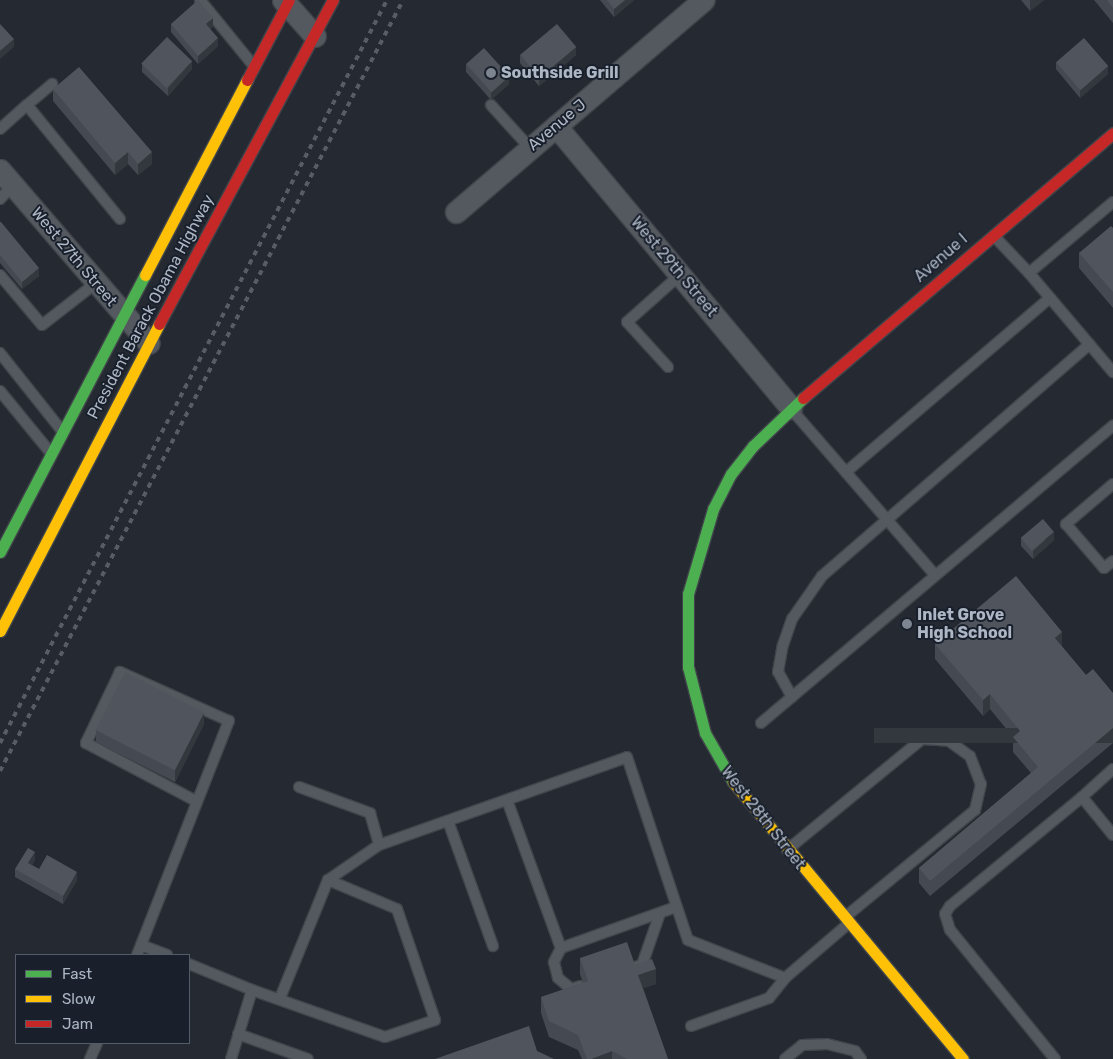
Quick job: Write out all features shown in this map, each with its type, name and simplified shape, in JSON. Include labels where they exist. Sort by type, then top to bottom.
[{"type":"main road","name":"President Barack Obama Highway","points":[[0,631],[149,343],[333,0]]},
{"type":"main road","name":"President Barack Obama Highway","points":[[0,552],[254,67],[286,2]]},
{"type":"main road","name":"Avenue I","points":[[791,408],[1113,133]]},
{"type":"main road","name":"West 28th Street","points":[[791,408],[731,474],[713,509],[696,559],[688,594],[686,631],[689,674],[705,733],[741,795],[963,1059]]},
{"type":"street","name":"Avenue J","points":[[456,212],[703,0]]},
{"type":"street","points":[[286,2],[314,36]]},
{"type":"street","name":"West 29th Street","points":[[556,126],[791,408]]},
{"type":"street","name":"West 27th Street","points":[[4,185],[96,283],[149,343]]},
{"type":"lane","points":[[200,0],[254,67]]},
{"type":"lane","points":[[0,129],[52,84]]},
{"type":"lane","points":[[27,105],[120,219]]},
{"type":"lane","points":[[491,105],[530,148]]},
{"type":"lane","points":[[1029,273],[1113,202]]},
{"type":"lane","points":[[993,236],[1029,273],[1113,372]]},
{"type":"lane","points":[[0,275],[42,325],[96,283]]},
{"type":"lane","points":[[668,367],[628,322],[680,275]]},
{"type":"lane","points":[[846,472],[1050,298]]},
{"type":"lane","points":[[792,697],[778,672],[792,619],[822,576],[888,521],[1090,344]]},
{"type":"lane","points":[[0,353],[63,432]]},
{"type":"lane","points":[[0,390],[51,454]]},
{"type":"lane","points":[[791,408],[936,575]]},
{"type":"lane","points":[[761,723],[1113,426]]},
{"type":"lane","points":[[1113,484],[1066,524],[1104,568],[1113,560]]},
{"type":"lane","points":[[137,954],[229,721],[120,672],[86,743],[196,801]]},
{"type":"lane","points":[[691,1026],[769,998],[785,978],[847,921],[975,810],[981,784],[970,756],[949,741],[922,739],[787,850]]},
{"type":"lane","points":[[280,998],[328,880],[379,845],[627,758],[688,940],[785,978]]},
{"type":"lane","points":[[1056,1059],[950,930],[945,914],[950,906],[1113,769]]},
{"type":"lane","points":[[299,786],[370,813],[379,845]]},
{"type":"lane","points":[[1082,797],[1113,835]]},
{"type":"lane","points":[[507,800],[561,948]]},
{"type":"lane","points":[[448,821],[493,946]]},
{"type":"lane","points":[[190,964],[252,990],[280,998],[386,1036],[435,1020],[397,909],[328,880]]},
{"type":"lane","points":[[584,985],[571,988],[558,978],[554,962],[561,948],[676,907]]},
{"type":"lane","points":[[631,969],[642,965],[660,913]]},
{"type":"lane","points":[[141,945],[164,954]]},
{"type":"lane","points":[[231,1059],[252,990]]},
{"type":"lane","points":[[238,1034],[308,1059]]},
{"type":"lane","points":[[90,1059],[97,1044]]},
{"type":"lane","points":[[785,1059],[802,1044],[827,1044],[855,1051],[861,1059]]},
{"type":"building","points":[[198,0],[213,18],[206,24],[218,38],[198,56],[171,24]]},
{"type":"building","points":[[607,0],[625,0],[614,9]]},
{"type":"building","points":[[1107,0],[1113,0],[1113,8]]},
{"type":"building","points":[[0,24],[14,39],[0,51]]},
{"type":"building","points":[[557,24],[576,47],[540,78],[520,55]]},
{"type":"building","points":[[167,37],[192,61],[166,88],[141,64]]},
{"type":"building","points":[[1084,38],[1108,66],[1080,90],[1056,62]]},
{"type":"building","points":[[484,48],[509,76],[492,92],[466,64]]},
{"type":"building","points":[[79,67],[152,152],[138,164],[128,152],[115,163],[53,89]]},
{"type":"building","points":[[0,222],[39,268],[22,282],[0,255]]},
{"type":"building","points":[[1111,226],[1113,228],[1113,292],[1079,253]]},
{"type":"building","points":[[1043,519],[1054,532],[1032,551],[1021,538]]},
{"type":"building","points":[[1016,576],[1062,632],[1055,638],[1086,675],[1093,669],[1113,693],[1113,728],[930,881],[919,868],[1038,767],[1013,737],[1020,731],[990,694],[983,700],[935,644]]},
{"type":"building","points":[[125,672],[204,712],[175,770],[95,730]]},
{"type":"building","points":[[28,848],[35,852],[28,863],[39,869],[47,855],[77,872],[63,896],[15,869]]},
{"type":"building","points":[[627,942],[635,965],[652,959],[656,969],[638,975],[668,1059],[627,1059],[612,1051],[587,1059],[578,1035],[549,1021],[541,997],[588,981],[580,958]]},
{"type":"building","points":[[529,1026],[537,1051],[554,1059],[435,1059]]},
{"type":"railway","points":[[0,743],[387,0]]},
{"type":"railway","points":[[0,771],[403,0]]},
{"type":"traffic: fast","points":[[0,552],[145,275]]},
{"type":"traffic: fast","points":[[733,782],[705,733],[688,667],[688,594],[713,509],[731,474],[753,446],[803,398]]},
{"type":"traffic: slow","points":[[145,275],[247,80]]},
{"type":"traffic: slow","points":[[0,631],[159,324]]},
{"type":"traffic: slow","points":[[733,782],[963,1059]]},
{"type":"traffic: jam","points":[[247,80],[289,0]]},
{"type":"traffic: jam","points":[[159,324],[333,0]]},
{"type":"traffic: jam","points":[[803,398],[1113,133]]},
{"type":"place","name":"Southside Grill","points":[[491,73]]},
{"type":"place","name":"Inlet Grove High School","points":[[907,624]]}]
